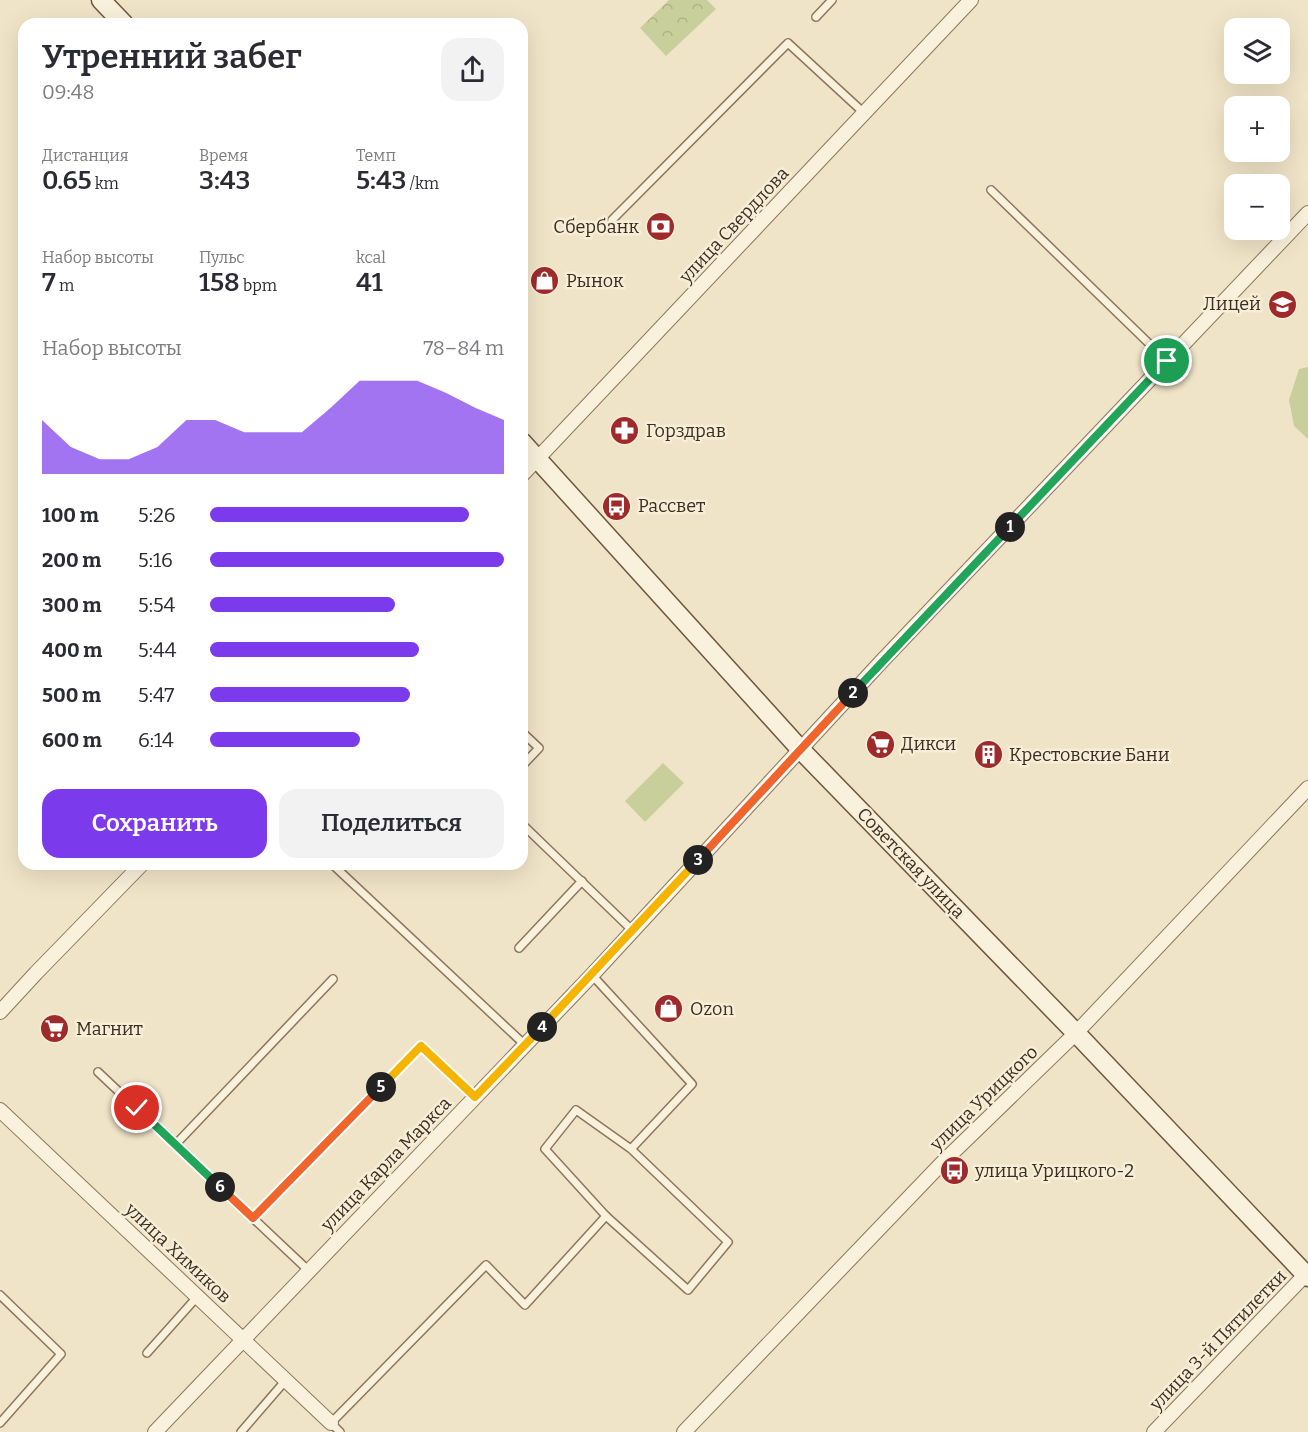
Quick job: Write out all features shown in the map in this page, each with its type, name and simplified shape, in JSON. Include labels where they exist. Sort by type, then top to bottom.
[{"type":"street","points":[[100,0],[118,18]]},
{"type":"street","name":"улица Свердлова","points":[[528,469],[971,0]]},
{"type":"street","name":"улица Карла Маркса","points":[[154,1432],[592,975],[881,662],[1308,213]]},
{"type":"street","name":"Советская улица","points":[[528,448],[801,750],[1307,1275]]},
{"type":"street","name":"улица Урицкого","points":[[684,1432],[943,1162],[1076,1033],[1308,788]]},
{"type":"street","points":[[0,1012],[136,870]]},
{"type":"street","name":"улица Химиков","points":[[0,1110],[335,1428]]},
{"type":"street","name":"улица 3-й Пятилетки","points":[[1154,1432],[1307,1275]]},
{"type":"lane","points":[[816,17],[832,0]]},
{"type":"lane","points":[[612,220],[788,43],[864,113]]},
{"type":"lane","points":[[991,190],[1167,361]]},
{"type":"lane","points":[[528,738],[539,748],[528,760]]},
{"type":"lane","points":[[528,830],[633,931]]},
{"type":"lane","points":[[338,870],[525,1045]]},
{"type":"lane","points":[[519,948],[582,881]]},
{"type":"lane","points":[[592,975],[692,1084],[630,1149]]},
{"type":"lane","points":[[175,1145],[333,979]]},
{"type":"lane","points":[[253,1218],[421,1046],[475,1097]]},
{"type":"lane","points":[[98,1072],[309,1271]]},
{"type":"lane","points":[[576,1110],[630,1149],[728,1242],[688,1290],[606,1216],[544,1149],[576,1110]]},
{"type":"lane","points":[[335,1428],[486,1265],[525,1305],[606,1216]]},
{"type":"lane","points":[[0,1295],[61,1354],[0,1423]]},
{"type":"lane","points":[[147,1353],[198,1296]]},
{"type":"lane","points":[[241,1432],[286,1380]]},
{"type":"green space","points":[[669,0],[707,0],[716,9],[666,56],[640,28]]},
{"type":"green space","points":[[1308,367],[1308,439],[1294,426],[1289,400],[1299,369]]},
{"type":"green space","points":[[663,763],[684,783],[645,822],[625,801]]},
{"type":"place","name":"Сбербанк","points":[[660,227]]},
{"type":"place","name":"Рынок","points":[[545,281]]},
{"type":"place","name":"Лицей","points":[[1282,304]]},
{"type":"place","name":"Горздрав","points":[[625,431]]},
{"type":"place","name":"Рассвет","points":[[617,506]]},
{"type":"place","name":"Дикси","points":[[880,744]]},
{"type":"place","name":"Крестовские Бани","points":[[988,755]]},
{"type":"place","name":"Ozon","points":[[669,1009]]},
{"type":"place","name":"Магнит","points":[[55,1029]]},
{"type":"place","name":"улица Урицкого-2","points":[[954,1171]]},
{"type":"route","points":[[137,1108],[253,1218],[421,1046],[475,1097],[592,975],[881,662],[1167,361]]}]
